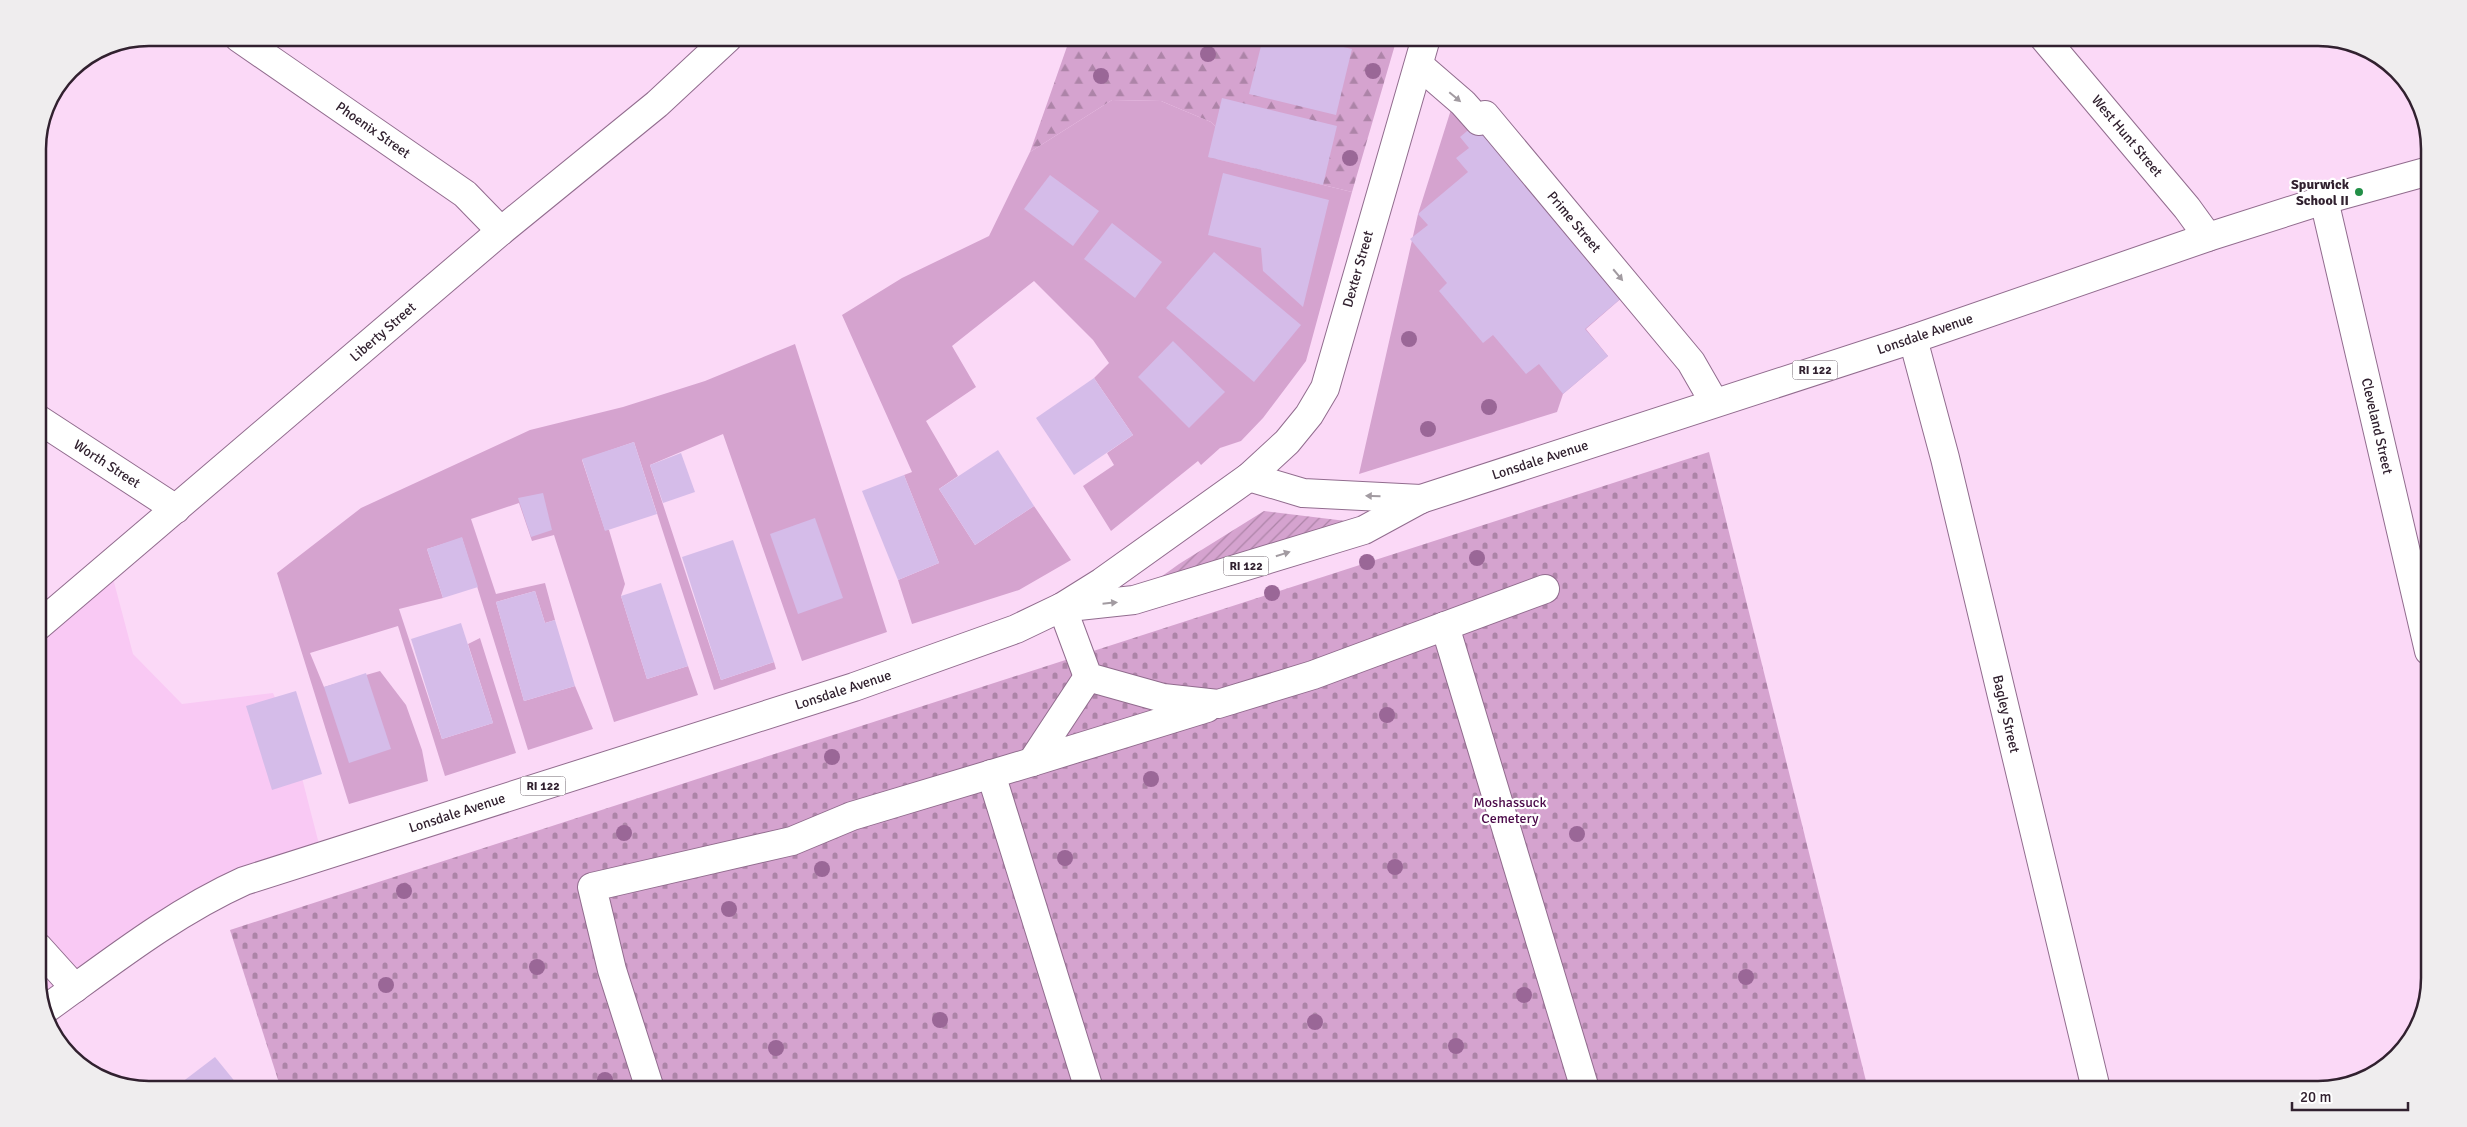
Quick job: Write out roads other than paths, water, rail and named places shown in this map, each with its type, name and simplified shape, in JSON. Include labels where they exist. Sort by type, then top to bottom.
[{"type":"main road","name":"Phoenix Street","points":[[251,46],[465,194],[501,231]]},
{"type":"main road","name":"Liberty Street","points":[[46,619],[501,231],[657,104],[719,46]]},
{"type":"main road","name":"Dexter Street","points":[[1249,476],[1298,428],[1309,415],[1325,388],[1424,46]]},
{"type":"main road","name":"West Hunt Street","points":[[2051,46],[2187,208],[2208,237]]},
{"type":"main road","name":"Prime Street","points":[[1419,65],[1463,103],[1479,121],[1485,115],[1691,362],[1714,402]]},
{"type":"main road","name":"Lonsdale Avenue","points":[[1062,607],[1143,598],[1364,530],[1421,499],[1714,402],[1913,339],[2208,237],[2324,200],[2421,173]]},
{"type":"main road","name":"Cleveland Street","points":[[2324,200],[2421,617]]},
{"type":"main road","name":"Bagley Street","points":[[1913,339],[1947,467],[2094,1081]]},
{"type":"main road","name":"Worth Street","points":[[46,424],[176,509]]},
{"type":"main road","name":"Lonsdale Avenue","points":[[50,1006],[167,923],[210,897],[244,881],[854,687],[1016,629],[1062,607],[1102,582],[1249,476],[1303,494],[1421,499]]},
{"type":"main road","points":[[647,1081],[612,970],[592,887],[792,841],[852,816],[1313,674],[1546,589]]},
{"type":"main road","points":[[1062,607],[1088,677]]},
{"type":"main road","points":[[1445,626],[1582,1081]]},
{"type":"main road","points":[[1088,677],[1163,698],[1218,704]]},
{"type":"main road","points":[[1032,762],[1088,677]]},
{"type":"main road","points":[[991,774],[1086,1081]]},
{"type":"main road","points":[[46,957],[75,988]]},
{"type":"place","name":"Spurwick School II","points":[[2359,192]]},
{"type":"park label","name":"Moshassuck Cemetery","points":[[1510,810]]}]
